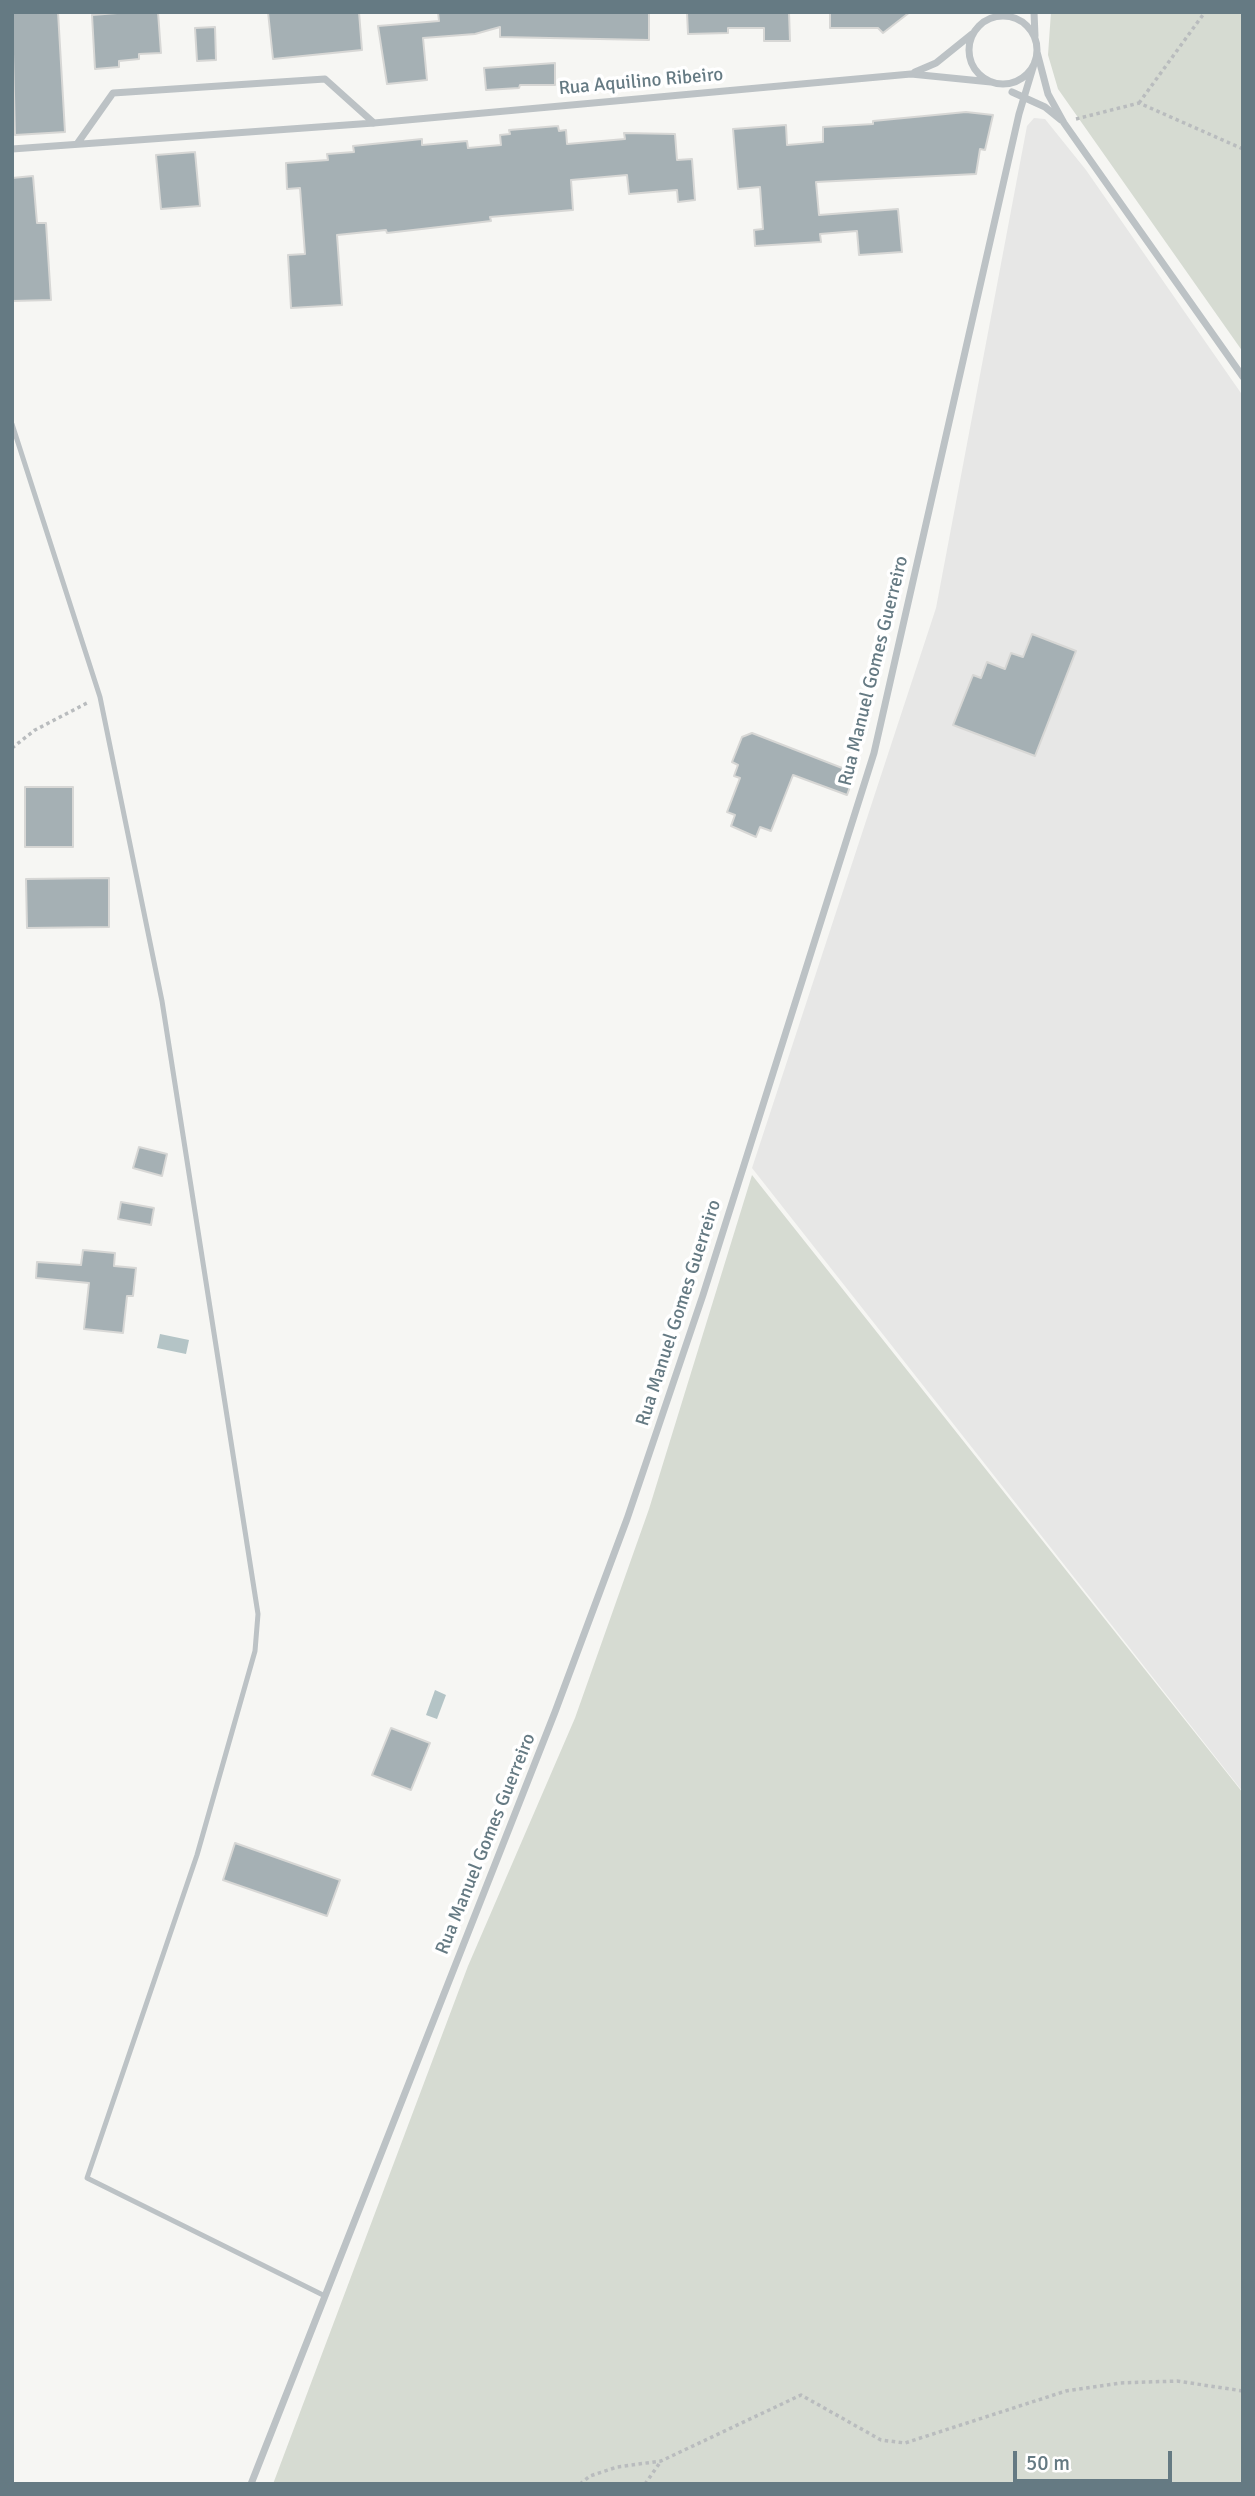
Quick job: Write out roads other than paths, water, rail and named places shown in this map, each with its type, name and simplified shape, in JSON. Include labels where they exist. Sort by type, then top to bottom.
[{"type":"street","points":[[911,74],[936,63],[1000,12]]},
{"type":"street","points":[[1034,12],[1035,41],[1048,94],[1064,123],[1243,377]]},
{"type":"street","points":[[988,20],[1000,17],[1022,22],[1035,41]]},
{"type":"street","points":[[973,33],[970,62],[975,71],[1038,103],[1064,123]]},
{"type":"street","points":[[911,74],[995,83],[1024,77],[1035,61],[1037,52]]},
{"type":"street","name":"Rua Manuel Gomes Guerreiro","points":[[251,2484],[555,1712],[627,1519],[703,1295],[874,753],[1019,114],[1035,61]]},
{"type":"street","name":"Rua Aquilino Ribeiro","points":[[12,149],[374,123],[911,74]]},
{"type":"street","points":[[77,144],[113,93],[325,79],[374,123]]},
{"type":"street","points":[[1012,92],[1019,114],[1038,103]]},
{"type":"lane","points":[[12,424],[100,697],[162,1001],[258,1614],[255,1651],[197,1855],[87,2178],[324,2296]]}]
